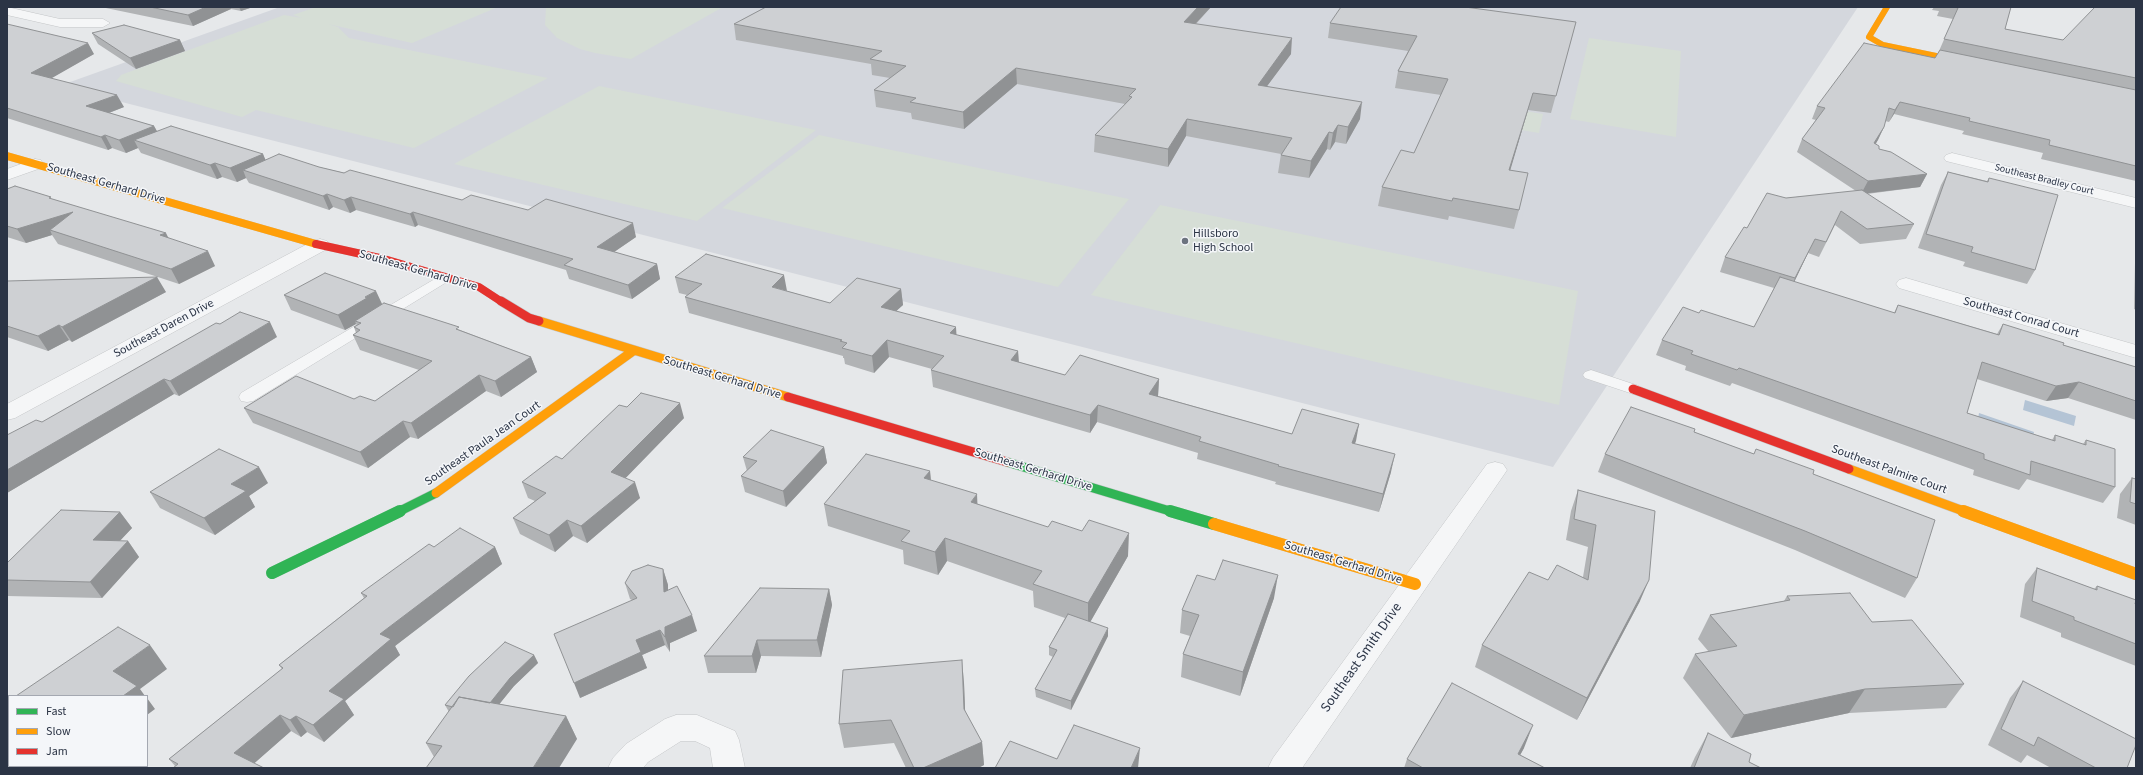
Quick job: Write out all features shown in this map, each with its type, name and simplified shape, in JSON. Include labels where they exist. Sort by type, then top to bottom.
[{"type":"street","points":[[1887,7],[1869,37],[1883,45],[1975,64]]},
{"type":"street","points":[[7,11],[60,23],[103,23]]},
{"type":"street","name":"Southeast Gerhard Drive","points":[[7,156],[320,245],[384,259],[479,287],[530,318],[634,351],[1415,584]]},
{"type":"street","name":"Southeast Bradley Court","points":[[1952,158],[2136,203]]},
{"type":"street","name":"Southeast Gerhard Drive","points":[[7,175],[35,164]]},
{"type":"street","name":"Southeast Daren Drive","points":[[7,413],[320,245]]},
{"type":"street","name":"Southeast Conrad Court","points":[[1906,284],[2136,352]]},
{"type":"street","name":"Southeast Paula Jean Court","points":[[272,573],[437,493],[634,351]]},
{"type":"street","name":"Southeast Palmire Court","points":[[1633,389],[2136,574]]},
{"type":"street","name":"Southeast Smith Drive","points":[[1284,768],[1495,470]]},
{"type":"street","points":[[624,768],[637,752],[676,728],[697,728],[724,740],[728,768]]},
{"type":"lane","points":[[247,397],[446,277]]},
{"type":"lane","points":[[1591,375],[1633,389]]},
{"type":"shaded area","name":"Hillsboro High School","points":[[280,7],[1858,7],[1553,467],[59,86]]},
{"type":"shaded area","points":[[316,7],[498,7],[412,43],[328,24],[338,27],[349,38],[548,78],[414,148],[256,110],[242,117],[116,81],[121,75],[284,15],[302,18],[293,15]]},
{"type":"shaded area","points":[[546,7],[723,7],[631,59],[580,49],[557,38],[545,25]]},
{"type":"shaded area","points":[[1589,38],[1681,51],[1676,137],[1570,119]]},
{"type":"shaded area","points":[[599,86],[816,130],[697,221],[454,164]]},
{"type":"shaded area","points":[[1449,99],[1543,114],[1539,133],[1441,117]]},
{"type":"shaded area","points":[[819,135],[1129,199],[1058,287],[722,208]]},
{"type":"shaded area","points":[[1160,205],[1578,291],[1559,405],[1091,295]]},
{"type":"water","points":[[2025,400],[2076,416],[2074,426],[2023,410]]},
{"type":"water","points":[[1979,413],[2034,432],[2032,442],[1977,424]]},
{"type":"building","points":[[150,7],[206,7],[188,15]]},
{"type":"building","points":[[766,7],[1198,7],[1184,22],[1292,38],[1258,85],[1362,102],[1348,127],[1338,125],[1333,133],[1329,132],[1311,161],[1281,155],[1292,138],[1187,119],[1168,149],[1095,135],[1132,97],[1129,96],[1136,89],[1016,68],[963,112],[910,102],[916,98],[874,90],[906,66],[870,59],[882,51],[734,24]]},
{"type":"building","points":[[1341,7],[1465,7],[1576,22],[1556,96],[1533,93],[1509,170],[1528,173],[1519,210],[1453,198],[1452,201],[1382,187],[1401,150],[1414,153],[1448,79],[1398,71],[1417,36],[1330,23]]},
{"type":"building","points":[[1954,7],[2011,7],[2005,29],[2063,40],[2095,7],[2136,7],[2136,78],[1944,39],[1958,8]]},
{"type":"building","points":[[7,24],[88,43],[31,73],[117,95],[86,106],[154,126],[119,140],[105,135],[101,137],[7,108]]},
{"type":"building","points":[[124,25],[180,40],[130,58],[92,33]]},
{"type":"building","points":[[1864,43],[1935,58],[1940,50],[2136,90],[2136,166],[2049,145],[2050,140],[1969,121],[1970,118],[1900,102],[1895,110],[1889,108],[1884,127],[1874,143],[1879,146],[1879,149],[1891,152],[1927,174],[1868,181],[1802,139],[1825,108],[1817,106]]},
{"type":"building","points":[[171,126],[263,154],[230,168],[215,163],[210,165],[134,140]]},
{"type":"building","points":[[279,154],[319,167],[344,173],[350,170],[462,200],[471,195],[528,210],[546,199],[633,223],[597,247],[657,264],[628,285],[564,265],[573,259],[413,212],[410,214],[351,197],[344,200],[327,194],[323,196],[243,170]]},
{"type":"building","points":[[1948,172],[1988,182],[1989,178],[2058,195],[2035,270],[1971,252],[1973,247],[1926,234]]},
{"type":"building","points":[[15,186],[51,197],[49,198],[166,233],[160,235],[208,251],[171,269],[50,230],[73,212],[17,229],[7,226],[7,189]]},
{"type":"building","points":[[1862,190],[1914,224],[1867,229],[1841,211],[1826,242],[1815,239],[1795,278],[1725,257],[1744,227],[1747,228],[1767,193],[1786,198]]},
{"type":"building","points":[[706,254],[784,275],[772,287],[830,303],[857,278],[901,289],[881,307],[956,327],[950,333],[1018,351],[1011,360],[1065,375],[1080,355],[1159,379],[1149,394],[1292,434],[1302,409],[1359,424],[1352,443],[1395,454],[1383,494],[1278,466],[1279,465],[1199,441],[1201,437],[1098,405],[1090,415],[931,370],[944,356],[887,340],[872,356],[842,348],[847,343],[840,341],[842,340],[685,297],[702,284],[675,277]]},
{"type":"building","points":[[325,273],[376,291],[338,315],[284,295]]},
{"type":"building","points":[[157,277],[62,327],[59,325],[38,336],[7,326],[7,281]]},
{"type":"building","points":[[1780,277],[1895,313],[1898,305],[1999,335],[2003,324],[2064,343],[2063,345],[2136,367],[2136,401],[2079,382],[2056,386],[1982,362],[1967,413],[2055,441],[2055,435],[2086,445],[2086,440],[2115,449],[2115,487],[2031,461],[2030,475],[1984,459],[1984,454],[1739,368],[1737,370],[1691,354],[1693,351],[1662,340],[1683,307],[1699,313],[1701,310],[1754,327]]},
{"type":"building","points":[[384,303],[459,327],[456,329],[531,357],[495,381],[479,375],[411,423],[403,421],[360,452],[244,408],[296,376],[354,399],[360,396],[375,401],[432,361],[353,335],[360,330],[354,327],[361,323],[355,321]]},
{"type":"building","points":[[240,312],[270,322],[170,381],[164,379],[7,470],[7,435],[36,420],[42,422],[216,323],[220,324]]},
{"type":"building","points":[[641,393],[680,403],[611,472],[635,482],[581,526],[567,520],[549,535],[513,518],[546,493],[522,482],[556,456],[562,459],[619,405],[627,407]]},
{"type":"building","points":[[1631,407],[1695,429],[1694,432],[1754,454],[1756,449],[1814,470],[1813,474],[1935,520],[1917,578],[1805,531],[1605,454]]},
{"type":"building","points":[[771,430],[824,447],[783,491],[741,476],[757,461],[743,457]]},
{"type":"building","points":[[219,449],[259,467],[231,484],[246,491],[204,518],[150,492]]},
{"type":"building","points":[[866,454],[930,471],[924,478],[977,494],[971,502],[1048,527],[1052,521],[1082,531],[1089,520],[1129,533],[1088,603],[1033,584],[1042,571],[945,538],[935,552],[901,541],[910,531],[824,504]]},
{"type":"building","points":[[2132,478],[2136,479],[2136,504],[2130,502]]},
{"type":"building","points":[[1578,490],[1655,511],[1649,580],[1587,698],[1482,645],[1529,572],[1548,580],[1557,565],[1588,580],[1596,525],[1574,519]]},
{"type":"building","points":[[61,510],[120,512],[93,540],[128,541],[90,582],[7,580],[7,563]]},
{"type":"building","points":[[460,528],[495,547],[380,634],[391,639],[329,691],[344,699],[313,725],[296,716],[290,720],[280,715],[234,753],[264,768],[173,768],[178,764],[169,759],[283,668],[279,665],[367,596],[361,593],[429,544],[434,547]]},
{"type":"building","points":[[1223,560],[1278,575],[1243,672],[1183,654],[1199,615],[1182,610],[1197,575],[1215,580]]},
{"type":"building","points":[[648,565],[663,569],[664,592],[677,586],[692,615],[665,627],[665,637],[660,630],[636,640],[641,652],[574,683],[554,634],[637,598],[625,583],[632,571]]},
{"type":"building","points":[[2037,568],[2097,590],[2097,586],[2136,600],[2136,644],[2074,620],[2074,617],[2032,601]]},
{"type":"building","points":[[760,588],[829,589],[817,640],[757,640],[752,656],[704,656]]},
{"type":"building","points":[[1850,593],[1872,622],[1912,620],[1964,684],[1865,689],[1744,715],[1695,654],[1737,646],[1710,615],[1790,600],[1787,596]]},
{"type":"building","points":[[1068,614],[1108,628],[1071,701],[1035,689],[1057,650],[1049,647]]},
{"type":"building","points":[[118,627],[150,645],[113,671],[137,686],[124,695],[17,695]]},
{"type":"building","points":[[505,642],[534,655],[510,678],[490,703],[459,697],[453,707],[445,705],[469,676]]},
{"type":"building","points":[[962,660],[964,709],[982,742],[923,768],[914,768],[891,720],[839,724],[843,670]]},
{"type":"building","points":[[2023,681],[2136,739],[2136,745],[2127,768],[2096,768],[2038,737],[2034,746],[2001,729]]},
{"type":"building","points":[[1452,683],[1533,725],[1518,754],[1545,768],[1423,768],[1407,759]]},
{"type":"building","points":[[459,697],[566,716],[533,768],[426,768],[442,746],[426,743]]},
{"type":"building","points":[[8,702],[8,714],[7,713]]},
{"type":"building","points":[[1074,725],[1140,748],[1131,768],[995,768],[1010,741],[1057,759]]},
{"type":"building","points":[[1708,733],[1751,754],[1749,762],[1761,768],[1694,768]]},
{"type":"traffic: fast","points":[[1007,462],[1214,524]]},
{"type":"traffic: fast","points":[[272,573],[436,493]]},
{"type":"traffic: slow","points":[[1887,7],[1869,37],[1883,45],[1965,62]]},
{"type":"traffic: slow","points":[[7,156],[316,244]]},
{"type":"traffic: slow","points":[[539,321],[788,397]]},
{"type":"traffic: slow","points":[[436,493],[633,351]]},
{"type":"traffic: slow","points":[[1849,469],[2136,574]]},
{"type":"traffic: slow","points":[[1214,524],[1415,584]]},
{"type":"traffic: jam","points":[[316,244],[384,259],[479,287],[529,318],[539,321]]},
{"type":"traffic: jam","points":[[1633,389],[1849,469]]},
{"type":"traffic: jam","points":[[788,397],[1007,462]]},
{"type":"place","name":"Hillsboro High School","points":[[1185,241]]}]
